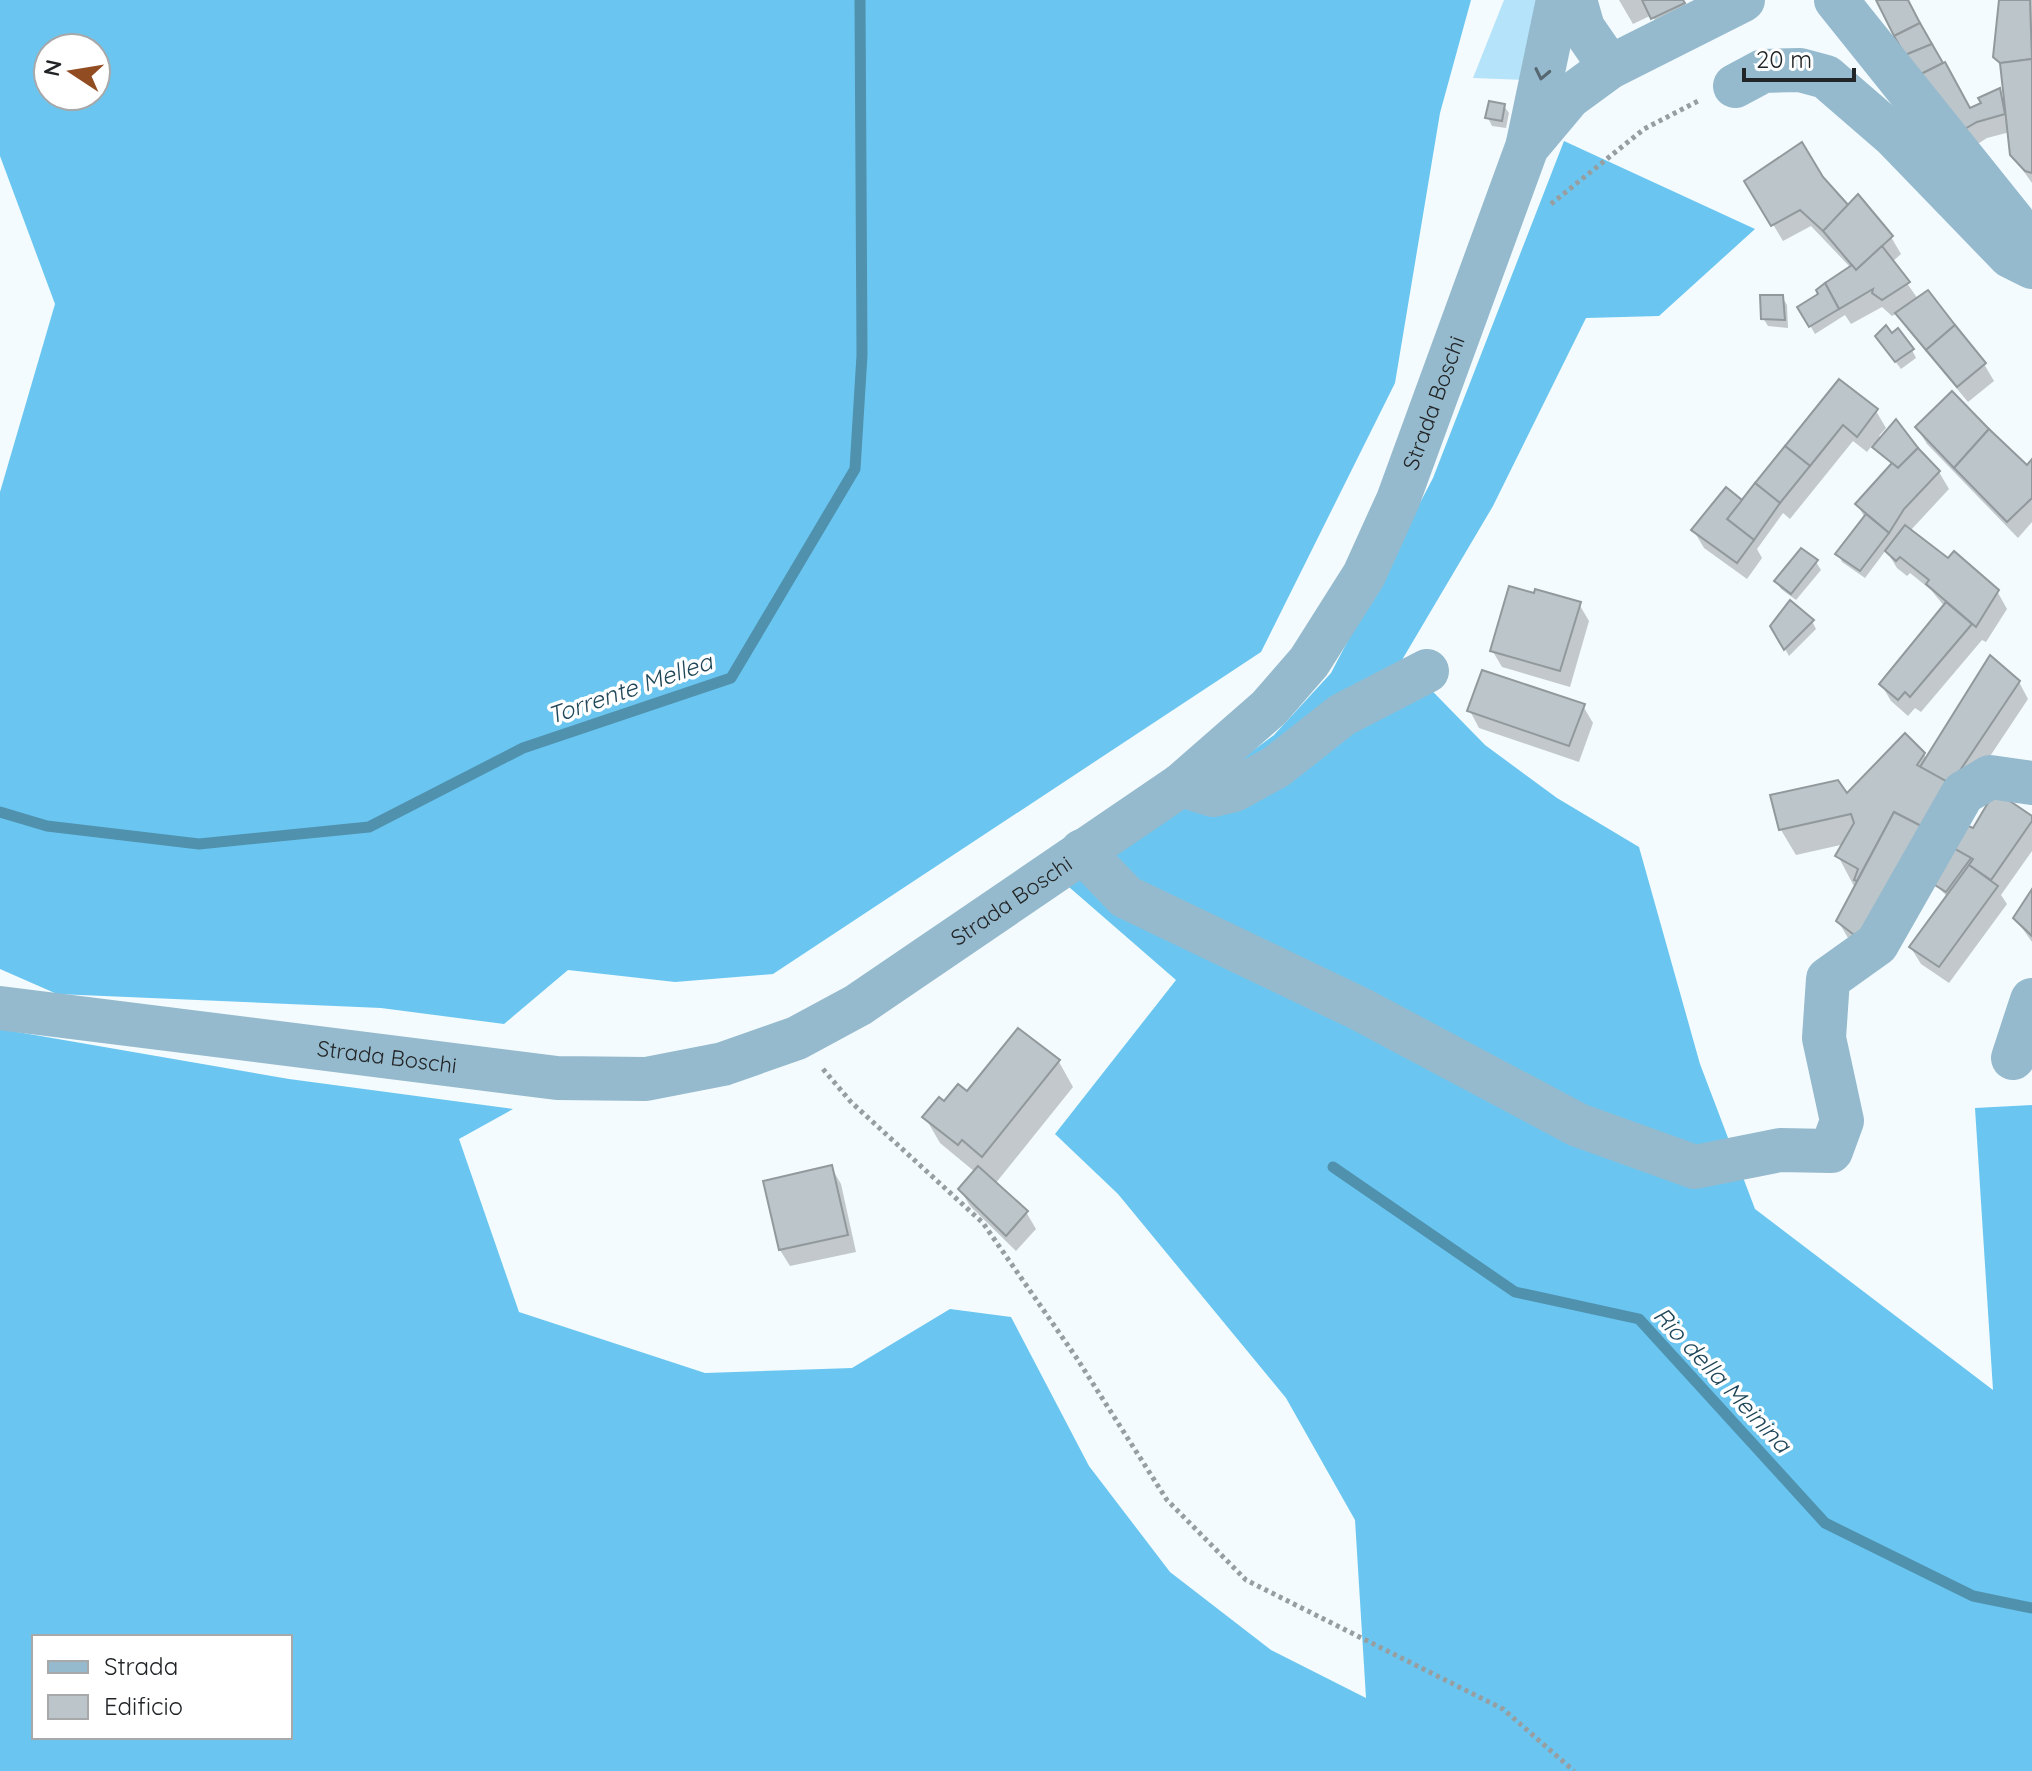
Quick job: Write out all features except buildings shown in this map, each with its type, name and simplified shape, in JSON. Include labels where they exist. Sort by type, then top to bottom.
[{"type":"street","points":[[1527,147],[1558,0]]},
{"type":"street","points":[[1575,0],[1583,28],[1610,67]]},
{"type":"street","name":"Strada Boschi","points":[[0,1008],[557,1078],[646,1079],[723,1064],[797,1038],[858,1005],[1181,785],[1269,708],[1309,662],[1364,575],[1398,500],[1527,147],[1569,97],[1610,67],[1743,0]]},
{"type":"street","points":[[1836,0],[2013,221],[2032,258]]},
{"type":"street","points":[[1735,86],[1763,71],[1800,70],[1826,77],[1893,135],[2010,256],[2032,267]]},
{"type":"street","points":[[1181,785],[1213,795],[1234,790],[1276,767],[1342,715],[1427,671]]},
{"type":"street","points":[[1082,851],[1126,897],[1360,1009],[1578,1125],[1695,1167],[1780,1150],[1831,1151],[1842,1121],[1824,1038],[1828,979],[1877,944],[1963,793],[1990,777],[2032,783]]},
{"type":"street","points":[[2013,1058],[2032,1000]]},
{"type":"path","points":[[1546,208],[1644,129],[1735,86]]},
{"type":"path","points":[[797,1038],[851,1102],[983,1223],[1076,1357],[1167,1500],[1246,1580],[1503,1709],[1574,1771]]},
{"type":"shaded area","points":[[0,0],[1471,0],[1440,113],[1395,383],[1261,652],[773,974],[675,982],[568,970],[504,1024],[381,1008],[57,994],[0,969],[0,492],[55,304],[0,156]]},
{"type":"shaded area","points":[[1504,0],[1546,0],[1529,80],[1473,78]]},
{"type":"shaded area","points":[[1564,141],[1755,229],[1659,316],[1586,318],[1493,506],[1402,660],[1485,745],[1557,798],[1639,847],[1700,1064],[1755,1209],[1993,1390],[1975,1108],[2032,1105],[2032,1771],[0,1771],[0,1029],[289,1079],[513,1109],[459,1139],[519,1312],[705,1373],[852,1368],[950,1309],[1011,1317],[1089,1466],[1170,1572],[1271,1650],[1366,1698],[1355,1520],[1286,1398],[1118,1194],[1055,1134],[1176,980],[1069,887],[1274,735],[1331,673],[1433,478]]},
{"type":"waterway","name":"Torrente Mellea","points":[[0,812],[47,826],[199,844],[369,827],[523,748],[731,678],[855,469],[862,355],[860,0]]},
{"type":"waterway","name":"Rio della Meinina","points":[[1333,1167],[1515,1292],[1639,1319],[1825,1523],[1973,1596],[2032,1608]]}]
